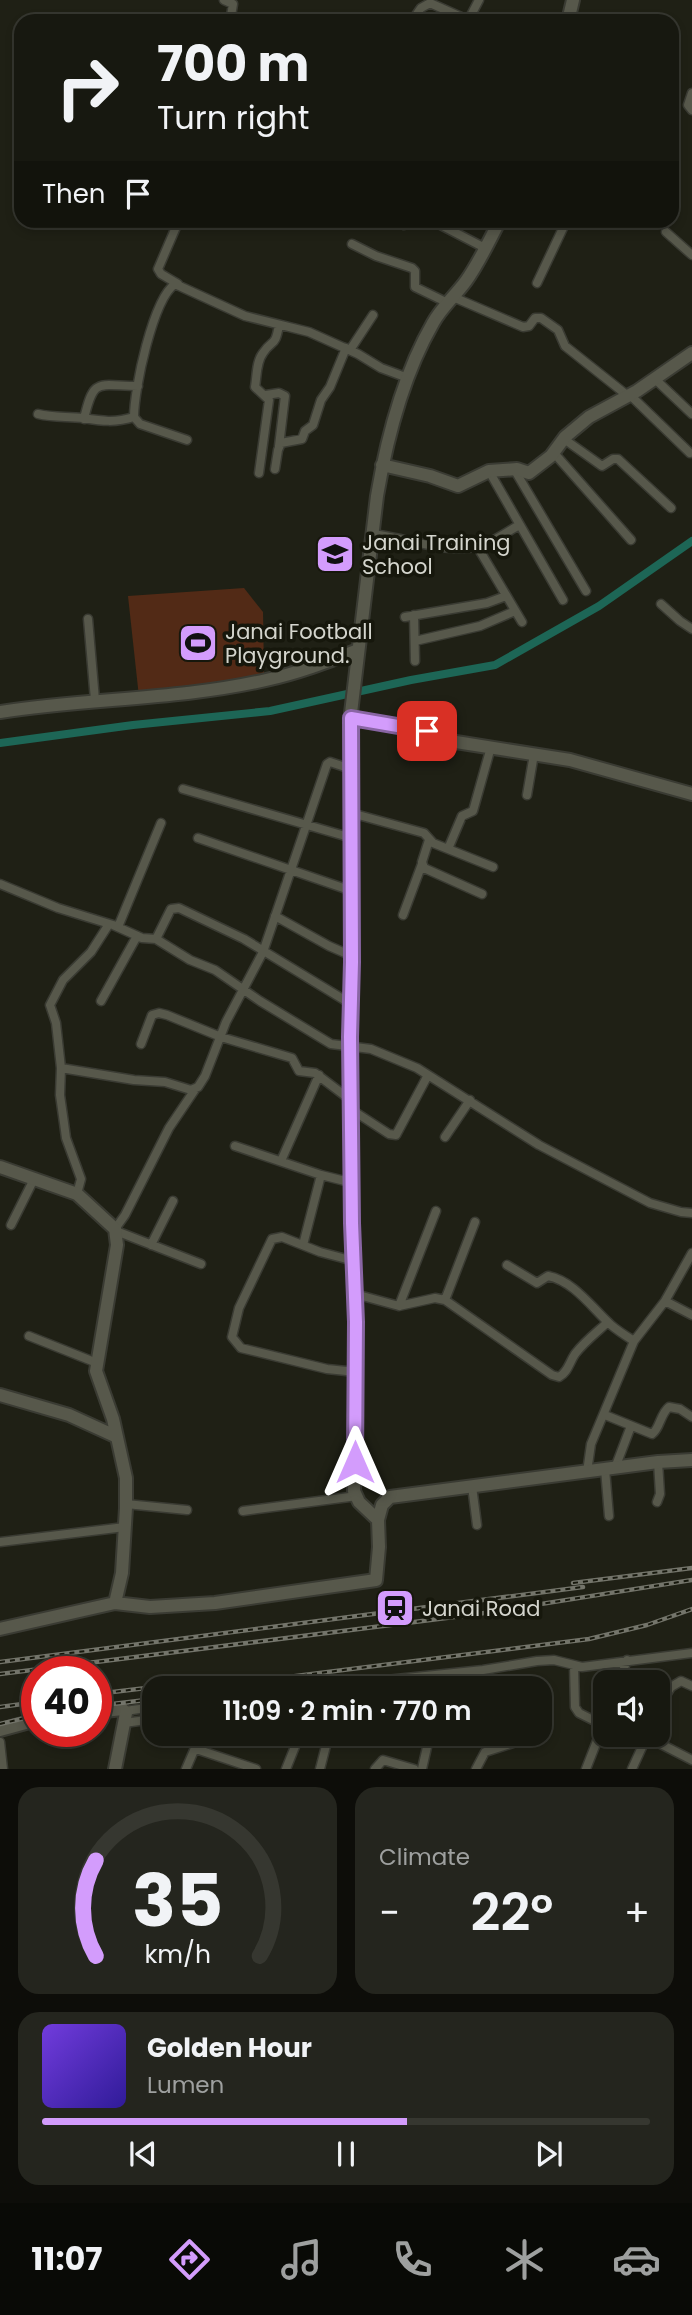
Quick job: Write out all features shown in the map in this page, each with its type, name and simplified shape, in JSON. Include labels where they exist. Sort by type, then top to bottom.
[{"type":"street","points":[[224,0],[233,5],[231,14]]},
{"type":"street","points":[[417,14],[421,8],[430,4],[452,14]]},
{"type":"street","points":[[692,93],[688,104],[692,110]]},
{"type":"street","points":[[176,228],[158,269],[161,274],[245,316],[302,330],[408,378]]},
{"type":"street","points":[[446,228],[485,248]]},
{"type":"street","points":[[378,1520],[359,1502],[355,1491],[351,713],[371,534],[382,465],[396,413],[433,322],[467,280],[495,228]]},
{"type":"street","points":[[537,283],[563,228]]},
{"type":"street","points":[[666,232],[692,255]]},
{"type":"street","points":[[352,244],[376,256],[412,268],[415,271],[415,287],[523,327],[529,326],[535,318],[541,318],[558,330],[565,345],[629,396],[690,453]]},
{"type":"street","points":[[178,284],[170,288],[148,336],[134,417],[139,424],[187,440]]},
{"type":"street","points":[[279,447],[284,442],[302,439],[304,431],[313,425],[321,400],[348,349],[373,315]]},
{"type":"street","points":[[259,472],[269,400],[256,387],[258,364],[263,353],[275,342],[279,325]]},
{"type":"street","points":[[382,465],[430,476],[458,486],[489,471],[514,469],[529,473],[554,453],[564,439],[589,417],[629,396],[692,352]]},
{"type":"street","points":[[655,379],[692,414]]},
{"type":"street","points":[[84,419],[94,388],[138,386]]},
{"type":"street","points":[[266,395],[279,393],[285,396],[275,469]]},
{"type":"street","points":[[38,414],[113,423],[134,417]]},
{"type":"street","points":[[564,439],[602,466],[618,459],[671,508]]},
{"type":"street","points":[[554,453],[631,540]]},
{"type":"street","points":[[514,469],[586,591]]},
{"type":"street","points":[[489,471],[564,600]]},
{"type":"street","points":[[371,534],[388,535],[415,543],[477,546],[519,525]]},
{"type":"street","points":[[477,546],[522,622]]},
{"type":"street","points":[[415,661],[415,641],[410,616],[487,603],[506,596]]},
{"type":"street","points":[[661,604],[692,629]]},
{"type":"street","points":[[415,641],[493,622],[515,611]]},
{"type":"street","points":[[88,619],[95,700]]},
{"type":"street","points":[[0,712],[249,684],[300,672],[358,650]]},
{"type":"street","points":[[351,713],[427,731],[456,742],[570,760],[692,794]]},
{"type":"street","points":[[448,849],[462,816],[473,811],[492,747]]},
{"type":"street","points":[[527,795],[534,754]]},
{"type":"street","points":[[115,1603],[121,1582],[126,1478],[113,1419],[96,1371],[117,1245],[116,1230],[169,1128],[205,1076],[243,989],[263,952],[327,764],[330,762],[351,769]]},
{"type":"street","points":[[183,789],[352,838]]},
{"type":"street","points":[[351,813],[424,832],[429,840],[493,867]]},
{"type":"street","points":[[118,927],[161,823]]},
{"type":"street","points":[[198,838],[352,891]]},
{"type":"street","points":[[403,915],[429,840]]},
{"type":"street","points":[[422,864],[424,869],[482,894]]},
{"type":"street","points":[[0,884],[148,940],[156,939],[190,960],[215,970],[331,1044],[370,1049],[428,1075],[539,1145],[650,1203],[692,1213]]},
{"type":"street","points":[[156,939],[171,909],[179,908],[244,939],[351,1004]]},
{"type":"street","points":[[275,916],[352,956]]},
{"type":"street","points":[[77,1194],[81,1179],[65,1130],[56,1023],[50,1005],[63,980],[90,952],[109,924]]},
{"type":"street","points":[[101,1001],[137,936]]},
{"type":"street","points":[[141,1044],[149,1019],[159,1013],[188,1021],[221,1037],[281,1053],[295,1061],[299,1071],[318,1075],[352,1106],[389,1134],[396,1135],[428,1075]]},
{"type":"street","points":[[61,1068],[134,1080],[165,1082],[191,1090],[196,1088]]},
{"type":"street","points":[[281,1161],[318,1075]]},
{"type":"street","points":[[445,1137],[470,1100]]},
{"type":"street","points":[[235,1146],[352,1183]]},
{"type":"street","points":[[0,1167],[77,1194],[116,1230],[201,1264]]},
{"type":"street","points":[[303,1245],[321,1175]]},
{"type":"street","points":[[11,1225],[34,1179]]},
{"type":"street","points":[[151,1245],[173,1201]]},
{"type":"street","points":[[399,1306],[436,1211]]},
{"type":"street","points":[[445,1300],[475,1222]]},
{"type":"street","points":[[354,1261],[320,1252],[282,1237],[272,1238],[239,1308],[232,1337],[241,1348],[327,1369],[356,1372]]},
{"type":"street","points":[[587,1472],[591,1444],[634,1341],[665,1301],[692,1254]]},
{"type":"street","points":[[507,1265],[537,1283],[548,1276],[564,1283],[634,1341]]},
{"type":"street","points":[[355,1294],[399,1306],[435,1298],[445,1300],[552,1375],[559,1377],[567,1371],[582,1346],[608,1322]]},
{"type":"street","points":[[665,1301],[692,1315]]},
{"type":"street","points":[[29,1336],[97,1363]]},
{"type":"street","points":[[0,1395],[69,1415],[115,1436]]},
{"type":"street","points":[[605,1415],[654,1433],[668,1408],[680,1409],[692,1417]]},
{"type":"street","points":[[609,1516],[610,1469],[631,1426]]},
{"type":"street","points":[[0,1629],[115,1603],[150,1607],[215,1603],[376,1580],[378,1520],[382,1505],[390,1497],[658,1462],[692,1460]]},
{"type":"street","points":[[657,1502],[660,1494],[658,1462]]},
{"type":"street","points":[[472,1486],[477,1525]]},
{"type":"street","points":[[243,1511],[357,1496]]},
{"type":"street","points":[[126,1504],[187,1510]]},
{"type":"street","points":[[0,1542],[125,1527]]},
{"type":"street","points":[[433,1676],[537,1661],[554,1660],[582,1667],[692,1653]]},
{"type":"street","points":[[623,1670],[627,1660]]},
{"type":"street","points":[[574,1665],[575,1707],[579,1713],[593,1718]]},
{"type":"street","points":[[670,1689],[681,1681],[692,1686]]},
{"type":"street","points":[[125,1717],[142,1711]]},
{"type":"street","points":[[112,1715],[142,1718]]},
{"type":"street","points":[[115,1769],[125,1717]]},
{"type":"street","points":[[0,1730],[21,1724]]},
{"type":"street","points":[[0,1742],[3,1769]]},
{"type":"street","points":[[186,1769],[196,1746]]},
{"type":"street","points":[[286,1769],[295,1746]]},
{"type":"street","points":[[320,1769],[327,1746]]},
{"type":"street","points":[[422,1769],[427,1746]]},
{"type":"street","points":[[477,1769],[485,1752],[504,1746]]},
{"type":"street","points":[[586,1769],[594,1747]]},
{"type":"street","points":[[632,1769],[642,1747]]},
{"type":"street","points":[[669,1747],[692,1760]]},
{"type":"street","points":[[195,1749],[256,1769]]},
{"type":"street","points":[[375,1769],[383,1760],[414,1769]]},
{"type":"shaded area","name":"Janai Football Playground.","points":[[244,588],[263,612],[264,674],[183,692],[139,697],[128,596]]},
{"type":"waterway","points":[[0,743],[133,725],[270,711],[411,680],[495,665],[599,606],[692,541]]},
{"type":"railway","points":[[573,1583],[692,1568]]},
{"type":"railway","points":[[0,1674],[478,1614],[692,1580]]},
{"type":"railway","points":[[0,1662],[583,1587]]},
{"type":"railway","points":[[296,1676],[589,1639],[647,1625],[692,1609]]},
{"type":"railway","points":[[112,1692],[142,1689]]},
{"type":"railway","points":[[112,1704],[142,1700]]},
{"type":"railway","points":[[0,1707],[21,1704]]},
{"type":"railway","points":[[0,1724],[21,1719]]},
{"type":"place","name":"Janai Training School","points":[[335,554]]},
{"type":"place","name":"Janai Football Playground.","points":[[198,643]]},
{"type":"place","name":"Janai Road","points":[[395,1608]]},
{"type":"route","points":[[355,1462],[356,1322],[350,1037],[351,718],[381,721],[427,731]]}]
